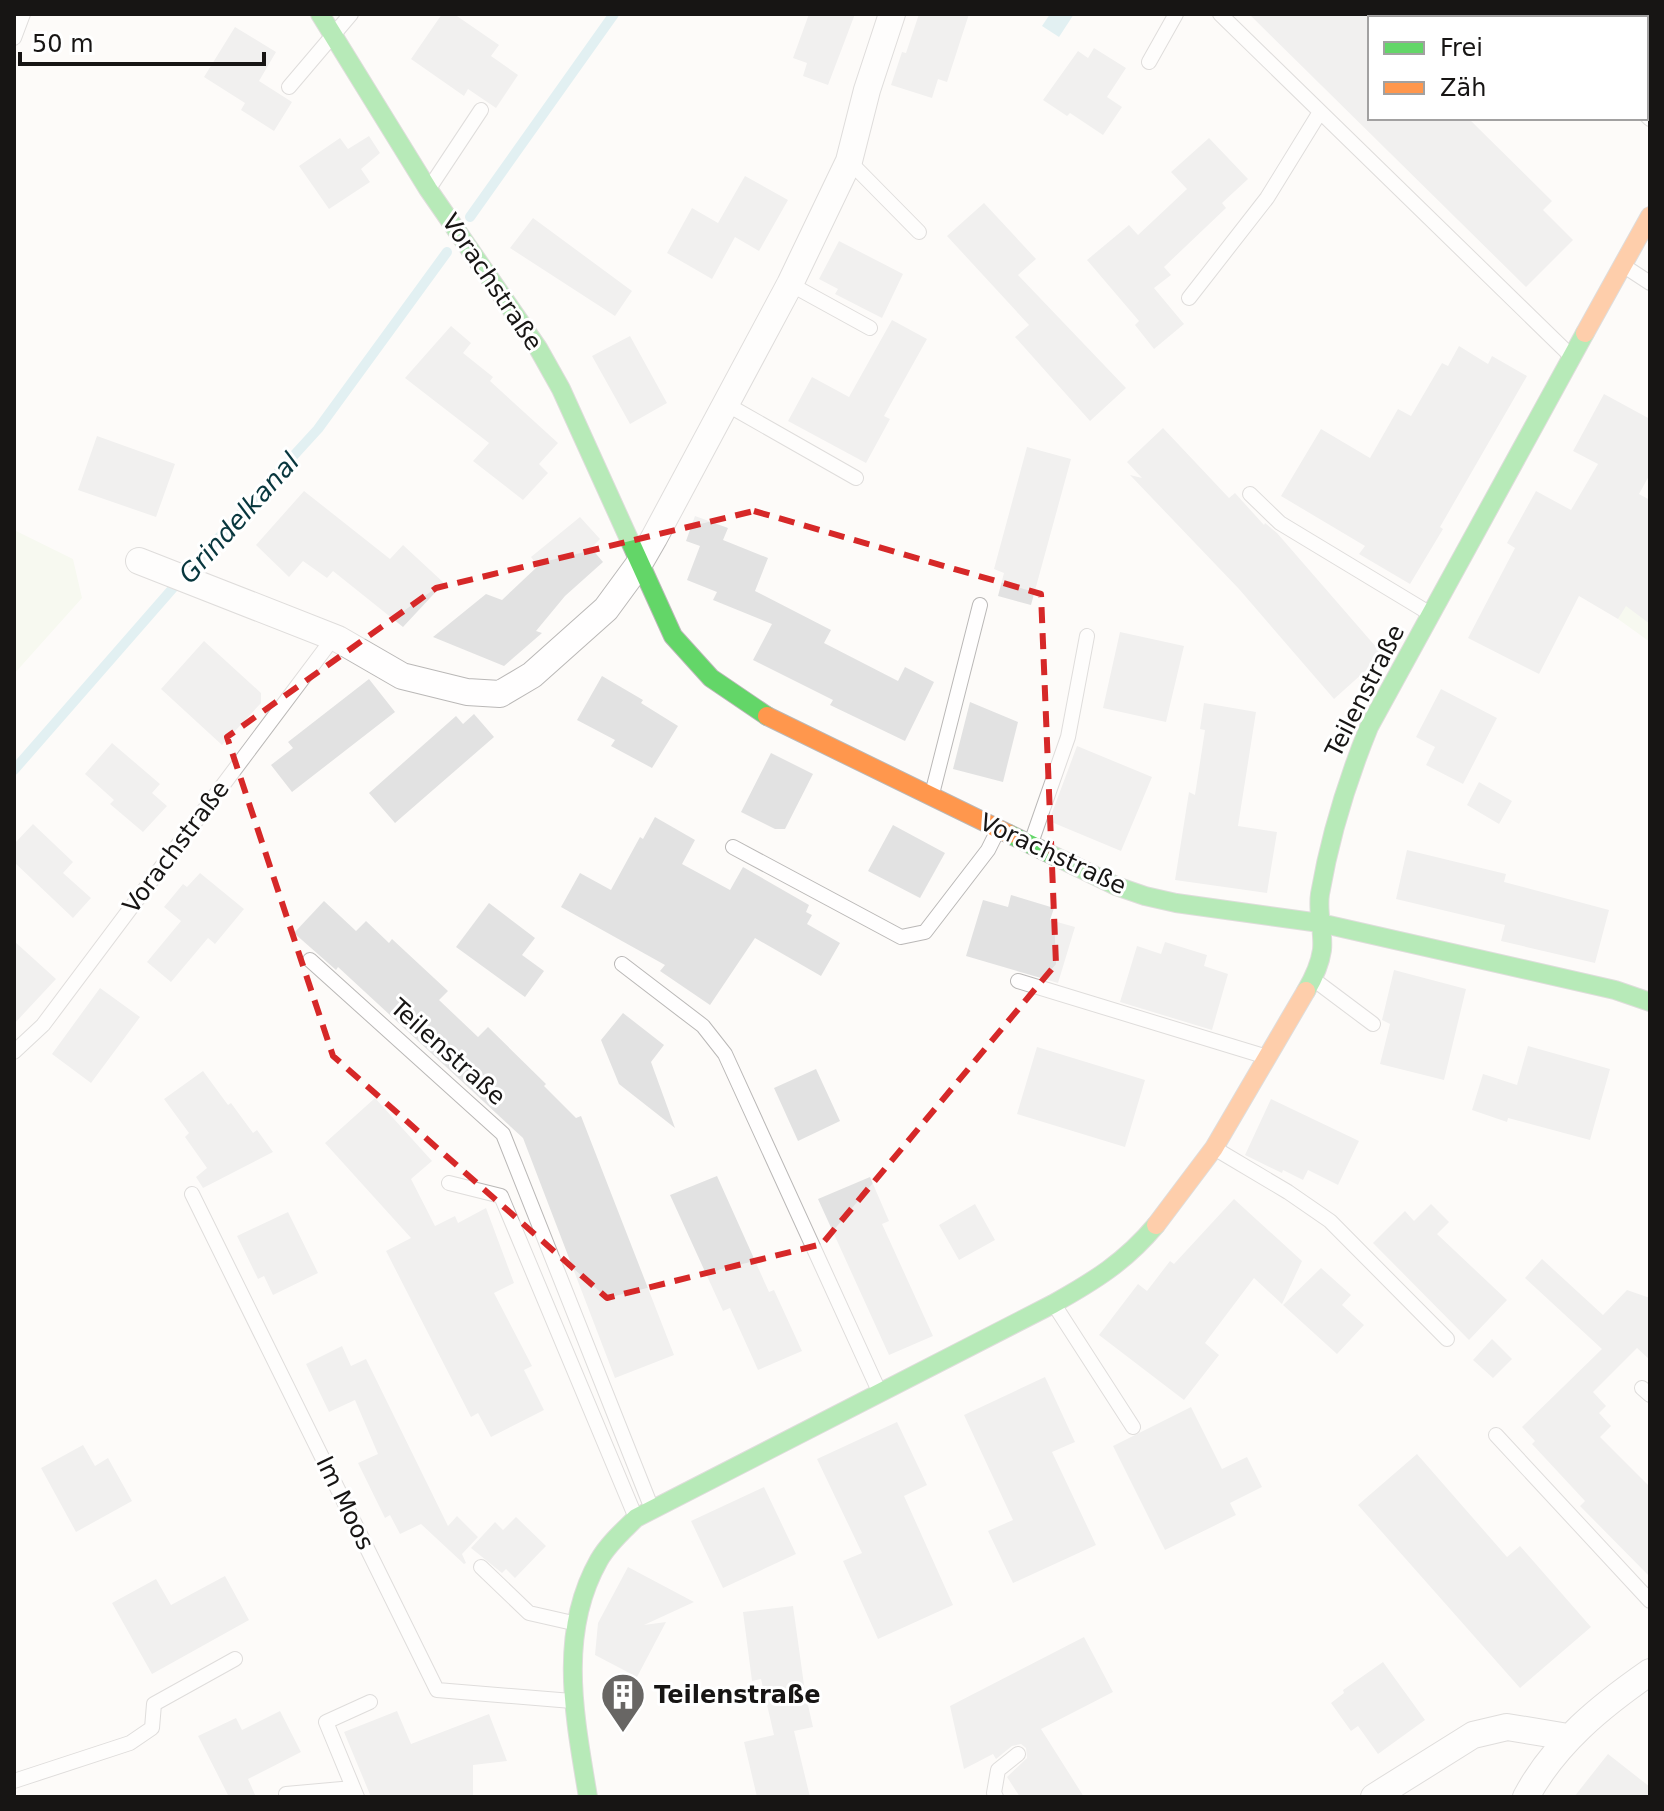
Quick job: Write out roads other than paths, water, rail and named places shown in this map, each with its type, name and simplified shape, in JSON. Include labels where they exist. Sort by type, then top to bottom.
[{"type":"street","name":"Vorachstraße","points":[[320,14],[428,189],[538,348],[561,389],[673,636],[698,668],[733,698],[1030,845],[1116,886],[1145,896],[1320,923],[1615,990],[1650,1002]]},
{"type":"street","points":[[149,564],[334,637],[402,676],[467,692],[500,694],[532,675],[606,609],[639,564],[790,284],[849,161],[867,90],[892,14]]},
{"type":"street","name":"Teilenstraße","points":[[588,1797],[572,1701],[570,1652],[584,1588],[600,1557],[644,1514],[1106,1274],[1140,1244],[1214,1148],[1313,979],[1322,950],[1319,899],[1348,778],[1369,727],[1650,216]]},
{"type":"street","points":[[1526,1797],[1539,1772],[1568,1737],[1617,1694],[1650,1672]]},
{"type":"street","points":[[1374,1797],[1473,1735],[1507,1727],[1568,1737]]},
{"type":"lane","points":[[14,38],[23,14]]},
{"type":"lane","points":[[289,87],[351,14]]},
{"type":"lane","points":[[1149,62],[1176,14]]},
{"type":"lane","points":[[1220,14],[1572,358]]},
{"type":"lane","points":[[428,189],[481,110]]},
{"type":"lane","points":[[1189,298],[1267,198],[1320,112]]},
{"type":"lane","points":[[849,161],[919,232]]},
{"type":"lane","points":[[1624,265],[1650,283]]},
{"type":"lane","points":[[790,284],[870,328]]},
{"type":"lane","points":[[726,404],[856,478]]},
{"type":"lane","points":[[1250,494],[1280,523],[1431,614]]},
{"type":"lane","points":[[931,797],[980,605]]},
{"type":"lane","points":[[1030,845],[1068,737],[1087,636]]},
{"type":"lane","name":"Vorachstraße","points":[[14,1052],[43,1025],[334,637]]},
{"type":"lane","points":[[733,847],[901,937],[925,932],[988,850],[998,829]]},
{"type":"lane","name":"Teilenstraße","points":[[310,960],[503,1134],[644,1514]]},
{"type":"lane","points":[[622,964],[703,1026],[725,1054],[879,1391]]},
{"type":"lane","points":[[1313,979],[1373,1024]]},
{"type":"lane","points":[[1018,981],[1267,1057]]},
{"type":"lane","points":[[1214,1148],[1330,1221],[1447,1339]]},
{"type":"lane","points":[[449,1183],[501,1196],[644,1514]]},
{"type":"lane","name":"Im Moos","points":[[192,1194],[437,1690],[572,1701]]},
{"type":"lane","points":[[1053,1304],[1133,1427]]},
{"type":"lane","points":[[1496,1435],[1650,1601]]},
{"type":"lane","points":[[481,1567],[529,1613],[576,1623]]},
{"type":"lane","points":[[14,1781],[130,1743],[152,1728],[154,1704],[235,1659]]},
{"type":"lane","points":[[286,1794],[355,1792],[326,1722],[370,1702]]},
{"type":"lane","points":[[996,1797],[998,1770],[1018,1754]]},
{"type":"water","points":[[1050,14],[1074,14],[1059,37],[1042,26]]},
{"type":"waterway","name":"Grindelkanal","points":[[470,217],[614,14]]},
{"type":"waterway","name":"Grindelkanal","points":[[14,770],[180,580],[318,429],[447,252]]},
{"type":"place","name":"Teilenstraße","points":[[623,1734]]}]
